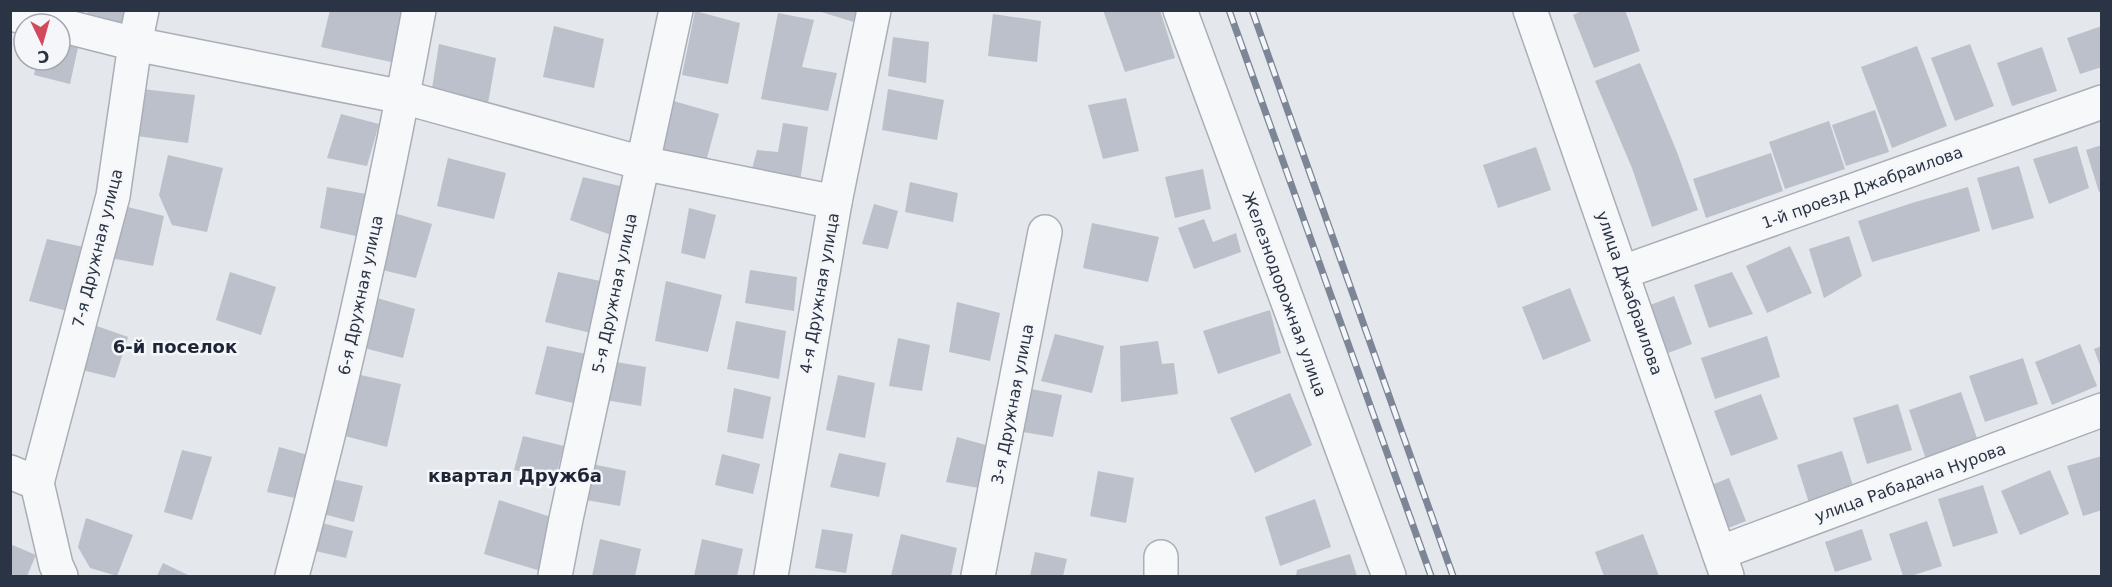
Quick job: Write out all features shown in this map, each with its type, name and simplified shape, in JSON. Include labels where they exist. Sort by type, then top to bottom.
[{"type":"street","name":"7-я Дружная улица","points":[[24,478],[113,196],[142,10]]},
{"type":"street","name":"6-я Дружная улица","points":[[292,576],[328,439],[403,97],[419,10]]},
{"type":"street","name":"5-я Дружная улица","points":[[555,576],[676,10]]},
{"type":"street","name":"4-я Дружная улица","points":[[771,576],[835,202],[874,10]]},
{"type":"street","name":"Железнодорожная улица","points":[[1180,10],[1389,576]]},
{"type":"street","name":"улица Джабраилова","points":[[1530,10],[1723,565]]},
{"type":"street","points":[[72,29],[135,44],[403,97],[642,164],[835,202]]},
{"type":"street","name":"1-й проезд Джабраилова","points":[[1623,272],[2102,102]]},
{"type":"street","name":"3-я Дружная улица","points":[[978,576],[1045,232]]},
{"type":"street","name":"улица Рабадана Нурова","points":[[1723,565],[2102,410]]},
{"type":"street","points":[[24,478],[61,576]]},
{"type":"building","points":[[88,10],[133,10],[129,29],[86,20]]},
{"type":"building","points":[[330,10],[407,10],[396,63],[321,47]]},
{"type":"building","points":[[815,10],[860,10],[857,23]]},
{"type":"building","points":[[1103,10],[1160,10],[1175,58],[1125,72]]},
{"type":"building","points":[[1584,10],[1625,10],[1640,51],[1594,68],[1573,15]]},
{"type":"building","points":[[695,11],[740,23],[728,84],[682,75]]},
{"type":"building","points":[[778,13],[814,20],[802,67],[837,73],[828,111],[761,99]]},
{"type":"building","points":[[993,14],[1041,21],[1037,62],[988,56]]},
{"type":"building","points":[[554,26],[604,39],[594,88],[543,77]]},
{"type":"building","points":[[2102,26],[2102,67],[2080,74],[2067,38]]},
{"type":"building","points":[[893,37],[929,42],[926,83],[888,76]]},
{"type":"building","points":[[72,41],[79,43],[70,84],[34,75],[35,72],[72,72]]},
{"type":"building","points":[[439,44],[496,58],[487,109],[431,95]]},
{"type":"building","points":[[1970,44],[1994,106],[1955,121],[1931,58]]},
{"type":"building","points":[[1917,46],[1947,126],[1892,148],[1861,67]]},
{"type":"building","points":[[2042,47],[2057,91],[2012,106],[1997,63]]},
{"type":"building","points":[[1640,63],[1698,210],[1652,227],[1632,168],[1595,81]]},
{"type":"building","points":[[142,89],[195,95],[188,143],[137,136]]},
{"type":"building","points":[[888,89],[944,100],[937,140],[882,130]]},
{"type":"building","points":[[1126,98],[1139,151],[1103,159],[1088,105]]},
{"type":"building","points":[[670,100],[719,114],[705,165],[656,153]]},
{"type":"building","points":[[1875,110],[1889,152],[1846,166],[1832,125]]},
{"type":"building","points":[[341,114],[379,124],[367,166],[327,158]]},
{"type":"building","points":[[1829,121],[1845,169],[1785,189],[1769,142]]},
{"type":"building","points":[[783,123],[808,127],[800,182],[752,169],[757,150],[778,152]]},
{"type":"building","points":[[2102,145],[2102,191],[2099,192],[2086,150]]},
{"type":"building","points":[[2077,146],[2089,188],[2049,204],[2033,159]]},
{"type":"building","points":[[1536,147],[1551,190],[1498,208],[1483,165]]},
{"type":"building","points":[[1771,153],[1783,191],[1706,218],[1693,179]]},
{"type":"building","points":[[168,155],[223,168],[207,232],[172,225],[159,195]]},
{"type":"building","points":[[448,158],[506,173],[494,219],[437,206]]},
{"type":"building","points":[[2019,166],[2034,218],[1992,230],[1977,178]]},
{"type":"building","points":[[1203,169],[1211,209],[1175,218],[1165,177]]},
{"type":"building","points":[[583,177],[624,187],[611,235],[570,220]]},
{"type":"building","points":[[910,182],[958,193],[953,222],[905,212]]},
{"type":"building","points":[[327,187],[366,194],[360,237],[320,228]]},
{"type":"building","points":[[1968,187],[1980,231],[1872,262],[1858,221]]},
{"type":"building","points":[[874,204],[898,211],[888,249],[862,244]]},
{"type":"building","points":[[124,206],[164,216],[153,266],[110,258]]},
{"type":"building","points":[[689,208],[716,215],[705,259],[681,253]]},
{"type":"building","points":[[394,213],[432,224],[416,278],[378,269]]},
{"type":"building","points":[[1204,219],[1213,242],[1236,233],[1241,252],[1194,269],[1178,228]]},
{"type":"building","points":[[1092,223],[1159,237],[1148,282],[1083,268]]},
{"type":"building","points":[[1849,236],[1862,276],[1824,298],[1809,249]]},
{"type":"building","points":[[47,239],[88,248],[71,312],[29,301]]},
{"type":"building","points":[[1790,246],[1812,293],[1767,313],[1746,266]]},
{"type":"building","points":[[750,270],[797,277],[794,311],[745,303]]},
{"type":"building","points":[[230,272],[276,287],[261,335],[216,320]]},
{"type":"building","points":[[558,272],[605,282],[591,333],[545,322]]},
{"type":"building","points":[[1732,272],[1753,314],[1709,328],[1694,285]]},
{"type":"building","points":[[666,281],[722,295],[708,352],[655,341]]},
{"type":"building","points":[[1570,288],[1591,341],[1543,360],[1522,307]]},
{"type":"building","points":[[1674,296],[1692,344],[1668,353],[1650,305]]},
{"type":"building","points":[[377,298],[415,309],[403,358],[364,348]]},
{"type":"building","points":[[957,302],[1000,313],[990,361],[949,352]]},
{"type":"building","points":[[1270,310],[1281,353],[1218,374],[1203,331]]},
{"type":"building","points":[[736,321],[786,331],[779,379],[727,369]]},
{"type":"building","points":[[94,325],[128,337],[115,378],[82,370]]},
{"type":"building","points":[[1055,334],[1104,346],[1092,393],[1041,381]]},
{"type":"building","points":[[1767,336],[1780,377],[1715,399],[1701,358]]},
{"type":"building","points":[[898,338],[930,345],[922,391],[889,386]]},
{"type":"building","points":[[1158,341],[1162,364],[1174,363],[1178,394],[1121,402],[1120,346]]},
{"type":"building","points":[[2080,344],[2097,386],[2052,405],[2035,362]]},
{"type":"building","points":[[547,346],[586,354],[573,403],[535,394]]},
{"type":"building","points":[[2102,346],[2102,368],[2101,368],[2094,349]]},
{"type":"building","points":[[2023,358],[2038,404],[1985,422],[1969,376]]},
{"type":"building","points":[[610,361],[646,367],[641,406],[605,400]]},
{"type":"building","points":[[356,374],[401,384],[387,447],[341,435]]},
{"type":"building","points":[[838,375],[875,383],[865,438],[826,430]]},
{"type":"building","points":[[734,388],[771,397],[763,439],[727,432]]},
{"type":"building","points":[[1026,388],[1062,395],[1053,437],[1017,431]]},
{"type":"building","points":[[1961,392],[1978,441],[1926,459],[1909,410]]},
{"type":"building","points":[[1290,393],[1312,445],[1255,473],[1230,418]]},
{"type":"building","points":[[1761,394],[1778,439],[1731,456],[1714,411]]},
{"type":"building","points":[[1898,404],[1912,450],[1867,464],[1853,418]]},
{"type":"building","points":[[523,436],[564,446],[555,479],[514,470]]},
{"type":"building","points":[[957,437],[993,447],[984,489],[946,482]]},
{"type":"building","points":[[279,447],[308,455],[295,498],[267,492]]},
{"type":"building","points":[[182,450],[212,457],[192,520],[164,512]]},
{"type":"building","points":[[1842,451],[1854,489],[1809,503],[1797,465]]},
{"type":"building","points":[[839,453],[886,463],[879,497],[830,487]]},
{"type":"building","points":[[722,454],[760,464],[753,494],[715,485]]},
{"type":"building","points":[[2102,456],[2102,510],[2083,516],[2067,466]]},
{"type":"building","points":[[592,464],[626,471],[620,506],[586,500]]},
{"type":"building","points":[[2050,470],[2069,514],[2020,535],[2001,491]]},
{"type":"building","points":[[1098,471],[1134,478],[1126,523],[1090,516]]},
{"type":"building","points":[[328,478],[363,486],[354,522],[319,513]]},
{"type":"building","points":[[1729,478],[1746,521],[1716,533],[1699,490]]},
{"type":"building","points":[[1983,485],[1998,533],[1953,547],[1938,499]]},
{"type":"building","points":[[1315,499],[1331,547],[1280,566],[1265,517]]},
{"type":"building","points":[[499,500],[557,519],[541,571],[484,554]]},
{"type":"building","points":[[86,518],[133,535],[117,576],[90,568],[78,547]]},
{"type":"building","points":[[1927,521],[1942,566],[1911,576],[1903,576],[1889,534]]},
{"type":"building","points":[[318,522],[353,531],[346,558],[311,550]]},
{"type":"building","points":[[822,529],[853,534],[846,573],[815,568]]},
{"type":"building","points":[[1862,529],[1872,560],[1835,572],[1825,542]]},
{"type":"building","points":[[901,534],[957,548],[951,576],[891,576]]},
{"type":"building","points":[[1643,534],[1659,576],[1604,576],[1595,552]]},
{"type":"building","points":[[600,539],[641,549],[635,576],[592,576]]},
{"type":"building","points":[[702,539],[743,549],[737,576],[694,576]]},
{"type":"building","points":[[10,544],[36,555],[27,576],[10,576]]},
{"type":"building","points":[[1035,552],[1067,559],[1063,576],[1030,576]]},
{"type":"building","points":[[1350,554],[1357,576],[1296,576],[1297,570]]},
{"type":"building","points":[[163,563],[190,576],[157,576]]},
{"type":"railway","points":[[1229,10],[1431,576]]},
{"type":"railway","points":[[1252,10],[1453,576]]},
{"type":"district","name":"6-й поселок","points":[[175,347]]},
{"type":"district","name":"квартал Дружба","points":[[515,476]]}]
